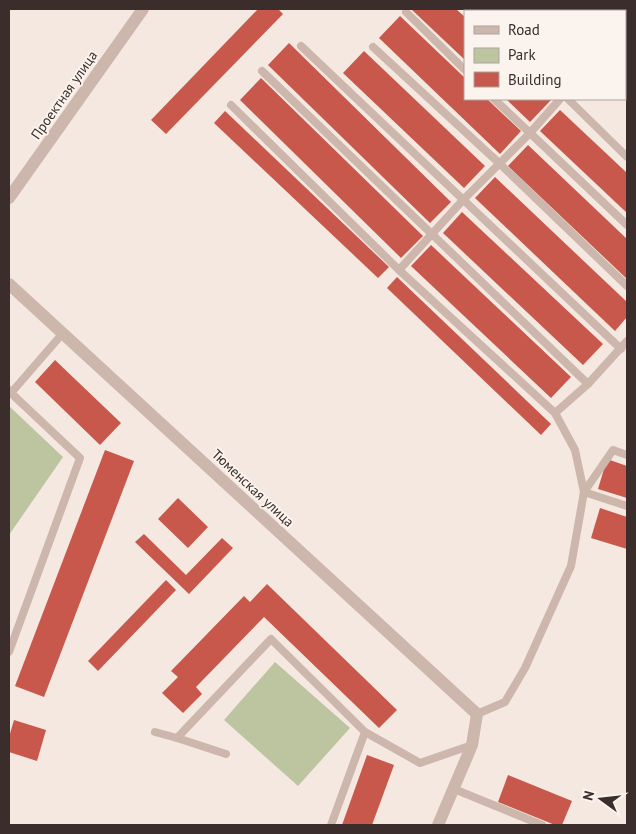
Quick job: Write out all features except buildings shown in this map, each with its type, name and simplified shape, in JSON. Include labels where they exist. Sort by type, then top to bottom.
[{"type":"street","name":"Проектная улица","points":[[9,198],[143,9]]},
{"type":"street","name":"Тюменская улица","points":[[9,284],[477,714]]},
{"type":"street","points":[[438,825],[472,745],[477,714]]},
{"type":"lane","points":[[406,12],[464,69]]},
{"type":"lane","points":[[301,46],[621,349]]},
{"type":"lane","points":[[373,47],[499,163],[627,286]]},
{"type":"lane","points":[[262,71],[588,384]]},
{"type":"lane","points":[[495,100],[627,225]]},
{"type":"lane","points":[[399,270],[559,100]]},
{"type":"lane","points":[[569,100],[627,157]]},
{"type":"lane","points":[[231,105],[399,270],[555,413],[575,450],[584,492],[571,566],[525,668],[506,702],[477,714]]},
{"type":"lane","points":[[9,652],[80,458],[10,392],[63,333]]},
{"type":"lane","points":[[555,413],[588,384],[627,340]]},
{"type":"lane","points":[[584,492],[612,450],[627,455]]},
{"type":"lane","points":[[584,492],[627,506]]},
{"type":"lane","points":[[178,738],[271,638],[365,732],[420,763],[472,745]]},
{"type":"lane","points":[[155,732],[226,754]]},
{"type":"lane","points":[[331,825],[365,732]]},
{"type":"lane","points":[[454,789],[542,825]]},
{"type":"green space","points":[[9,406],[63,457],[9,535]]},
{"type":"green space","points":[[275,662],[350,728],[298,786],[224,720]]}]
